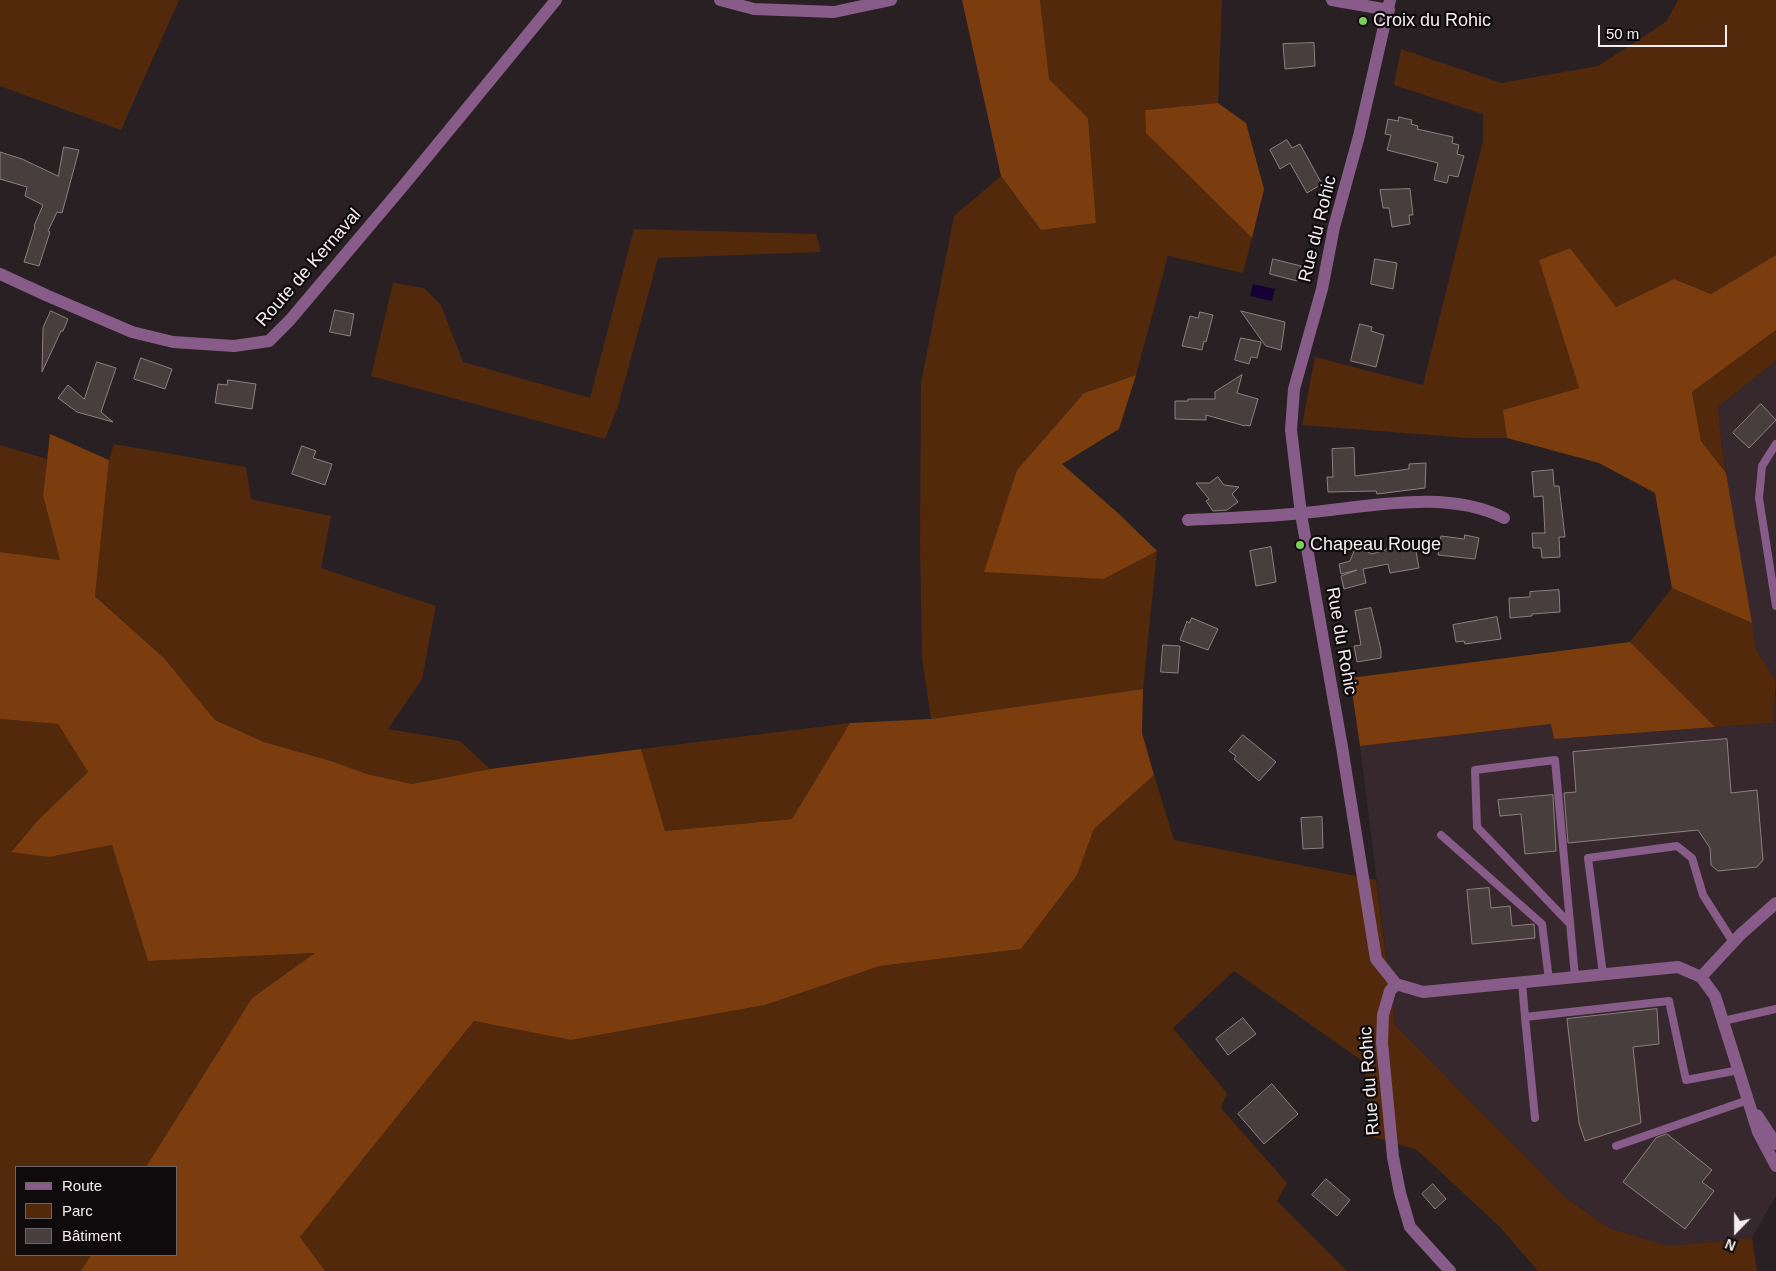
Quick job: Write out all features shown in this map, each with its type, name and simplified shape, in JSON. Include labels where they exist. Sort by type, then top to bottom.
[{"type":"street","name":"Route de Kernaval","points":[[0,274],[132,332],[173,342],[234,346],[268,341],[290,320],[556,0]]},
{"type":"street","points":[[720,0],[754,9],[834,12],[891,0]]},
{"type":"street","points":[[1332,0],[1390,5]]},
{"type":"street","name":"Rue du Rohic","points":[[1390,5],[1350,174],[1334,227],[1322,288],[1294,389],[1291,430],[1301,514],[1342,747],[1376,959],[1396,984],[1390,991],[1382,1015],[1382,1043],[1393,1157],[1400,1193],[1410,1227],[1450,1271]]},
{"type":"street","points":[[1188,520],[1301,514],[1405,503],[1443,503],[1476,507],[1504,518]]},
{"type":"street","points":[[1701,978],[1733,942],[1776,903]]},
{"type":"street","points":[[1396,984],[1423,992],[1678,967],[1701,978],[1715,996],[1758,1132],[1776,1166]]},
{"type":"street","points":[[1748,1100],[1776,1144]]},
{"type":"lane","points":[[1776,444],[1762,466],[1758,498],[1776,606]]},
{"type":"lane","points":[[1570,924],[1477,826],[1475,770],[1555,760],[1575,977]]},
{"type":"lane","points":[[1441,835],[1542,924],[1549,980]]},
{"type":"lane","points":[[1603,974],[1588,858],[1677,846],[1692,858],[1703,895],[1733,942]]},
{"type":"lane","points":[[1522,982],[1535,1118]]},
{"type":"lane","points":[[1525,1018],[1669,1001],[1686,1080],[1739,1070]]},
{"type":"lane","points":[[1723,1021],[1776,1009]]},
{"type":"lane","points":[[1616,1146],[1748,1100]]},
{"type":"shaded area","points":[[962,0],[1040,0],[1049,79],[1088,118],[1096,223],[1041,230],[1001,176]]},
{"type":"shaded area","points":[[1218,103],[1246,123],[1264,189],[1252,238],[1146,133],[1145,110]]},
{"type":"shaded area","points":[[1570,248],[1616,307],[1674,279],[1711,294],[1776,255],[1776,330],[1692,392],[1701,441],[1726,473],[1752,623],[1672,588],[1655,493],[1599,463],[1507,438],[1503,410],[1579,388],[1539,260]]},
{"type":"shaded area","points":[[1253,284],[1275,289],[1272,301],[1250,296]]},
{"type":"shaded area","points":[[1776,361],[1776,681],[1756,649],[1722,449],[1718,407]]},
{"type":"shaded area","points":[[1136,375],[1119,429],[1062,464],[1119,514],[1157,551],[1104,579],[984,572],[1017,470],[1084,393]]},
{"type":"shaded area","points":[[50,434],[109,460],[95,596],[164,658],[215,720],[264,742],[331,761],[367,774],[412,784],[490,769],[641,749],[665,831],[792,819],[850,723],[931,719],[1143,689],[1142,733],[1154,775],[1094,829],[1077,875],[1021,949],[880,966],[765,1005],[571,1040],[474,1021],[300,1237],[325,1271],[81,1271],[90,1256],[178,1256],[178,1166],[147,1166],[252,998],[315,953],[148,961],[112,845],[49,857],[11,852],[39,819],[88,772],[58,724],[0,719],[0,552],[60,560],[43,496]]},
{"type":"shaded area","points":[[1630,642],[1715,727],[1554,739],[1551,724],[1360,746],[1350,678]]},
{"type":"shaded area","points":[[1776,694],[1776,1196],[1752,1238],[1669,1246],[1609,1228],[1566,1198],[1395,1025],[1360,746],[1551,724],[1554,739],[1772,723]]},
{"type":"green space","points":[[0,0],[179,0],[121,130],[0,86]]},
{"type":"green space","points":[[1040,0],[1222,0],[1218,103],[1145,110],[1146,133],[1252,238],[1243,273],[1168,256],[1136,375],[1084,393],[1017,470],[1104,579],[1157,551],[1143,689],[931,719],[922,658],[920,544],[921,383],[954,216],[1001,176],[1041,230],[1096,223],[1088,118],[1048,79]]},
{"type":"green space","points":[[1678,0],[1776,0],[1776,255],[1711,294],[1674,279],[1616,308],[1570,248],[1539,260],[1579,388],[1504,410],[1507,438],[1469,438],[1302,425],[1315,357],[1423,385],[1483,141],[1483,114],[1394,85],[1401,49],[1501,83],[1598,66],[1666,22]]},
{"type":"green space","points":[[634,229],[816,234],[821,252],[658,258],[618,406],[605,439],[371,376],[393,283],[424,288],[441,305],[463,362],[590,398]]},
{"type":"green space","points":[[1776,330],[1776,361],[1718,407],[1726,473],[1701,441],[1692,392]]},
{"type":"green space","points":[[114,444],[246,467],[251,499],[331,516],[321,568],[436,606],[422,679],[388,729],[460,741],[490,769],[412,784],[367,774],[331,761],[264,742],[215,720],[164,658],[95,595],[109,460]]},
{"type":"green space","points":[[0,445],[47,459],[43,497],[60,560],[0,552]]},
{"type":"green space","points":[[1672,588],[1752,623],[1756,649],[1776,681],[1773,723],[1715,727],[1630,642]]},
{"type":"green space","points":[[0,719],[58,724],[88,772],[39,819],[11,851],[49,857],[112,845],[148,961],[316,953],[252,998],[147,1166],[15,1166],[15,1256],[90,1256],[81,1271],[0,1271]]},
{"type":"green space","points":[[850,723],[792,819],[665,831],[641,749]]},
{"type":"green space","points":[[1154,775],[1174,840],[1376,880],[1395,1025],[1566,1198],[1609,1228],[1669,1246],[1752,1238],[1757,1271],[1538,1271],[1500,1227],[1417,1150],[1371,1136],[1364,1062],[1234,971],[1173,1028],[1227,1093],[1221,1108],[1287,1183],[1277,1201],[1347,1271],[325,1271],[300,1237],[474,1021],[572,1040],[765,1005],[880,966],[1021,949],[1077,875],[1094,829]]},
{"type":"building","points":[[1314,43],[1315,66],[1285,69],[1283,44]]},
{"type":"building","points":[[1399,117],[1412,120],[1411,124],[1418,126],[1417,129],[1453,137],[1452,143],[1459,145],[1457,154],[1464,156],[1458,177],[1449,175],[1447,183],[1434,180],[1438,163],[1387,150],[1391,135],[1385,134],[1388,119],[1398,121]]},
{"type":"building","points":[[1287,140],[1292,148],[1300,144],[1322,184],[1307,193],[1290,163],[1280,169],[1270,150]]},
{"type":"building","points":[[64,147],[79,150],[62,213],[57,212],[48,231],[50,232],[39,266],[24,262],[34,226],[43,205],[25,196],[27,187],[0,179],[0,152],[22,159],[58,176]]},
{"type":"building","points":[[1410,189],[1413,215],[1409,215],[1410,224],[1392,227],[1389,208],[1383,208],[1380,190]]},
{"type":"building","points":[[1273,259],[1301,266],[1297,281],[1270,274]]},
{"type":"building","points":[[1375,259],[1397,263],[1393,289],[1371,284]]},
{"type":"building","points":[[335,310],[354,314],[350,336],[330,332]]},
{"type":"building","points":[[51,311],[68,319],[42,372],[43,328]]},
{"type":"building","points":[[1241,311],[1285,322],[1281,350],[1266,346]]},
{"type":"building","points":[[1200,312],[1213,315],[1202,350],[1182,346],[1190,316],[1198,318]]},
{"type":"building","points":[[1360,324],[1372,327],[1371,331],[1384,335],[1376,367],[1351,361]]},
{"type":"building","points":[[1241,338],[1261,342],[1257,358],[1251,357],[1249,364],[1235,360]]},
{"type":"building","points":[[141,358],[172,369],[165,389],[134,379]]},
{"type":"building","points":[[97,362],[116,368],[101,412],[113,422],[77,412],[58,398],[68,385],[84,399]]},
{"type":"building","points":[[1242,375],[1237,393],[1258,399],[1250,426],[1206,415],[1206,420],[1175,419],[1175,401],[1215,399],[1215,392]]},
{"type":"building","points":[[228,380],[256,384],[252,409],[215,403],[218,384],[227,385]]},
{"type":"building","points":[[1761,404],[1776,420],[1749,448],[1733,433]]},
{"type":"building","points":[[302,446],[316,451],[313,458],[332,464],[325,485],[292,474]]},
{"type":"building","points":[[1354,448],[1355,476],[1409,469],[1409,464],[1426,463],[1425,488],[1377,494],[1376,491],[1328,492],[1327,477],[1333,477],[1332,449]]},
{"type":"building","points":[[1553,470],[1554,486],[1559,486],[1565,537],[1559,537],[1560,557],[1542,558],[1541,548],[1533,548],[1532,533],[1545,533],[1543,496],[1534,497],[1532,472]]},
{"type":"building","points":[[1218,477],[1224,485],[1239,487],[1232,494],[1238,502],[1227,510],[1213,511],[1206,501],[1209,499],[1196,483],[1209,483]]},
{"type":"building","points":[[1465,535],[1479,538],[1475,559],[1438,555],[1441,536],[1464,539]]},
{"type":"building","points":[[1391,545],[1397,550],[1415,546],[1419,568],[1390,573],[1388,564],[1363,569],[1366,583],[1344,589],[1341,576],[1357,570],[1341,574],[1339,564],[1350,561],[1356,546],[1372,554],[1385,550]]},
{"type":"building","points":[[1271,547],[1276,582],[1256,586],[1250,551]]},
{"type":"building","points":[[1559,590],[1560,612],[1510,618],[1509,598],[1530,597],[1530,592]]},
{"type":"building","points":[[1371,608],[1381,650],[1381,658],[1357,662],[1354,646],[1361,645],[1355,611]]},
{"type":"building","points":[[1497,617],[1501,639],[1465,644],[1464,641],[1456,642],[1453,625]]},
{"type":"building","points":[[1192,618],[1218,629],[1208,650],[1180,640],[1187,621],[1189,623]]},
{"type":"building","points":[[1163,645],[1180,646],[1178,673],[1161,672]]},
{"type":"building","points":[[1243,735],[1276,762],[1259,781],[1234,759],[1236,756],[1229,751]]},
{"type":"building","points":[[1727,739],[1731,793],[1757,790],[1763,860],[1757,867],[1718,871],[1711,865],[1710,848],[1698,830],[1568,843],[1564,793],[1576,792],[1573,752]]},
{"type":"building","points":[[1553,795],[1556,851],[1525,854],[1521,814],[1500,816],[1498,800]]},
{"type":"building","points":[[1322,817],[1323,848],[1303,849],[1301,818]]},
{"type":"building","points":[[1489,888],[1491,908],[1510,906],[1512,926],[1534,924],[1535,938],[1472,944],[1467,890]]},
{"type":"building","points":[[1657,1009],[1659,1044],[1633,1047],[1641,1123],[1585,1141],[1579,1123],[1567,1019]]},
{"type":"building","points":[[1243,1018],[1256,1034],[1228,1055],[1216,1039]]},
{"type":"building","points":[[1272,1084],[1298,1114],[1264,1144],[1238,1114]]},
{"type":"building","points":[[1667,1134],[1712,1170],[1702,1182],[1714,1191],[1685,1229],[1623,1182],[1656,1138]]},
{"type":"building","points":[[1326,1179],[1350,1200],[1337,1216],[1312,1195]]},
{"type":"building","points":[[1433,1184],[1446,1199],[1435,1209],[1422,1194]]},
{"type":"place","name":"Croix du Rohic","points":[[1363,21]]},
{"type":"place","name":"Chapeau Rouge","points":[[1300,545]]}]
